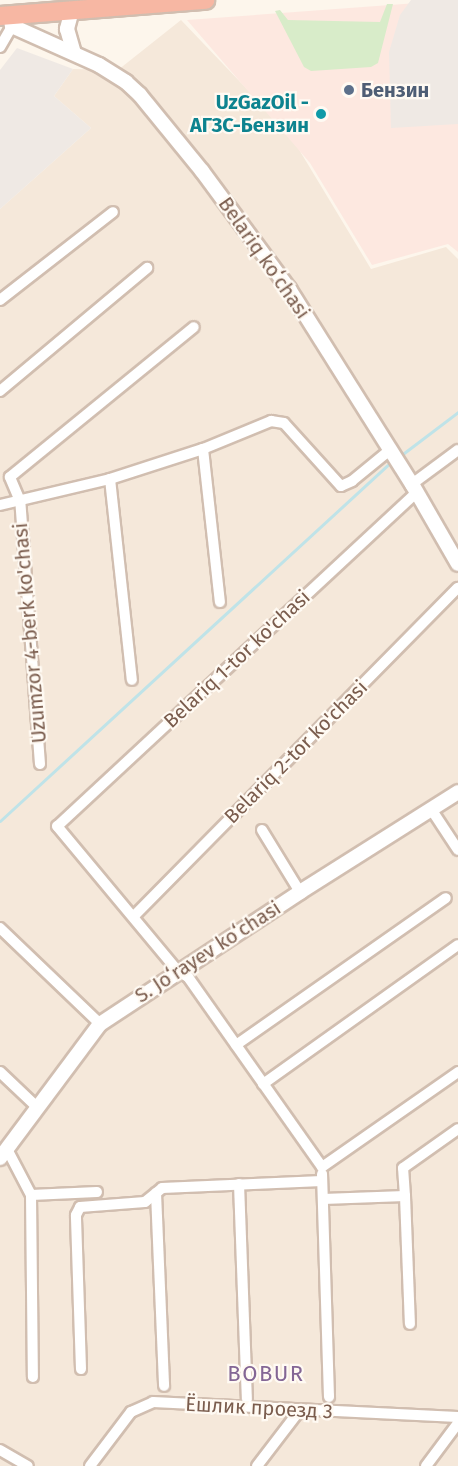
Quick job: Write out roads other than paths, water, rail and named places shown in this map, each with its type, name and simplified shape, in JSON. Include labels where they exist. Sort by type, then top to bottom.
[{"type":"highway","points":[[8,14],[205,0]]},
{"type":"street","points":[[72,10],[67,29],[74,53]]},
{"type":"street","points":[[0,47],[8,14]]},
{"type":"street","name":"Belariq koʻchasi","points":[[8,14],[134,88],[202,171],[289,289],[395,455],[458,564]]},
{"type":"street","points":[[0,300],[113,212]]},
{"type":"street","points":[[0,391],[147,268]]},
{"type":"street","name":"Uzumzor 4-berk ko'chasi","points":[[40,764],[20,501],[10,477],[194,327]]},
{"type":"street","points":[[0,505],[110,479],[202,449],[278,420],[284,423],[341,486],[395,455]]},
{"type":"street","points":[[202,449],[220,602]]},
{"type":"street","name":"Belariq 1-tor ko'chasi","points":[[134,916],[57,826],[458,450]]},
{"type":"street","points":[[110,479],[132,680]]},
{"type":"street","name":"Belariq 2-tor ko'chasi","points":[[134,916],[458,588]]},
{"type":"street","name":"S. Joʻrayev koʻchasi","points":[[3,1154],[100,1024],[178,971],[458,792]]},
{"type":"street","points":[[431,809],[458,850]]},
{"type":"street","points":[[262,830],[300,892]]},
{"type":"street","points":[[236,1045],[446,898]]},
{"type":"street","points":[[134,916],[178,971],[188,977],[322,1167],[329,1397]]},
{"type":"street","points":[[0,928],[100,1024]]},
{"type":"street","points":[[263,1084],[458,945]]},
{"type":"street","points":[[0,1072],[36,1107]]},
{"type":"street","points":[[322,1167],[458,1072]]},
{"type":"street","points":[[410,1324],[403,1168],[458,1129]]},
{"type":"street","points":[[3,1154],[31,1195],[33,1377]]},
{"type":"street","points":[[81,1369],[77,1210],[86,1204],[145,1202],[162,1188],[322,1180]]},
{"type":"street","points":[[239,1184],[247,1399]]},
{"type":"street","points":[[31,1195],[96,1192]]},
{"type":"street","points":[[156,1193],[164,1386]]},
{"type":"street","points":[[323,1199],[405,1196]]},
{"type":"street","name":"Ёшлик проезд 3","points":[[90,1466],[131,1412],[143,1404],[153,1402],[299,1411],[458,1417]]},
{"type":"street","points":[[257,1466],[299,1411]]},
{"type":"street","points":[[426,1466],[458,1423]]},
{"type":"street","points":[[0,1450],[28,1466]]},
{"type":"waterway","points":[[400,456],[458,412]]},
{"type":"waterway","points":[[0,821],[392,461]]},
{"type":"place","name":"Бензин","points":[[349,90]]},
{"type":"place","name":"UzGazOil - АГЗС-Бензин","points":[[321,114]]},
{"type":"district","name":"BOBUR","points":[[266,1374]]}]
